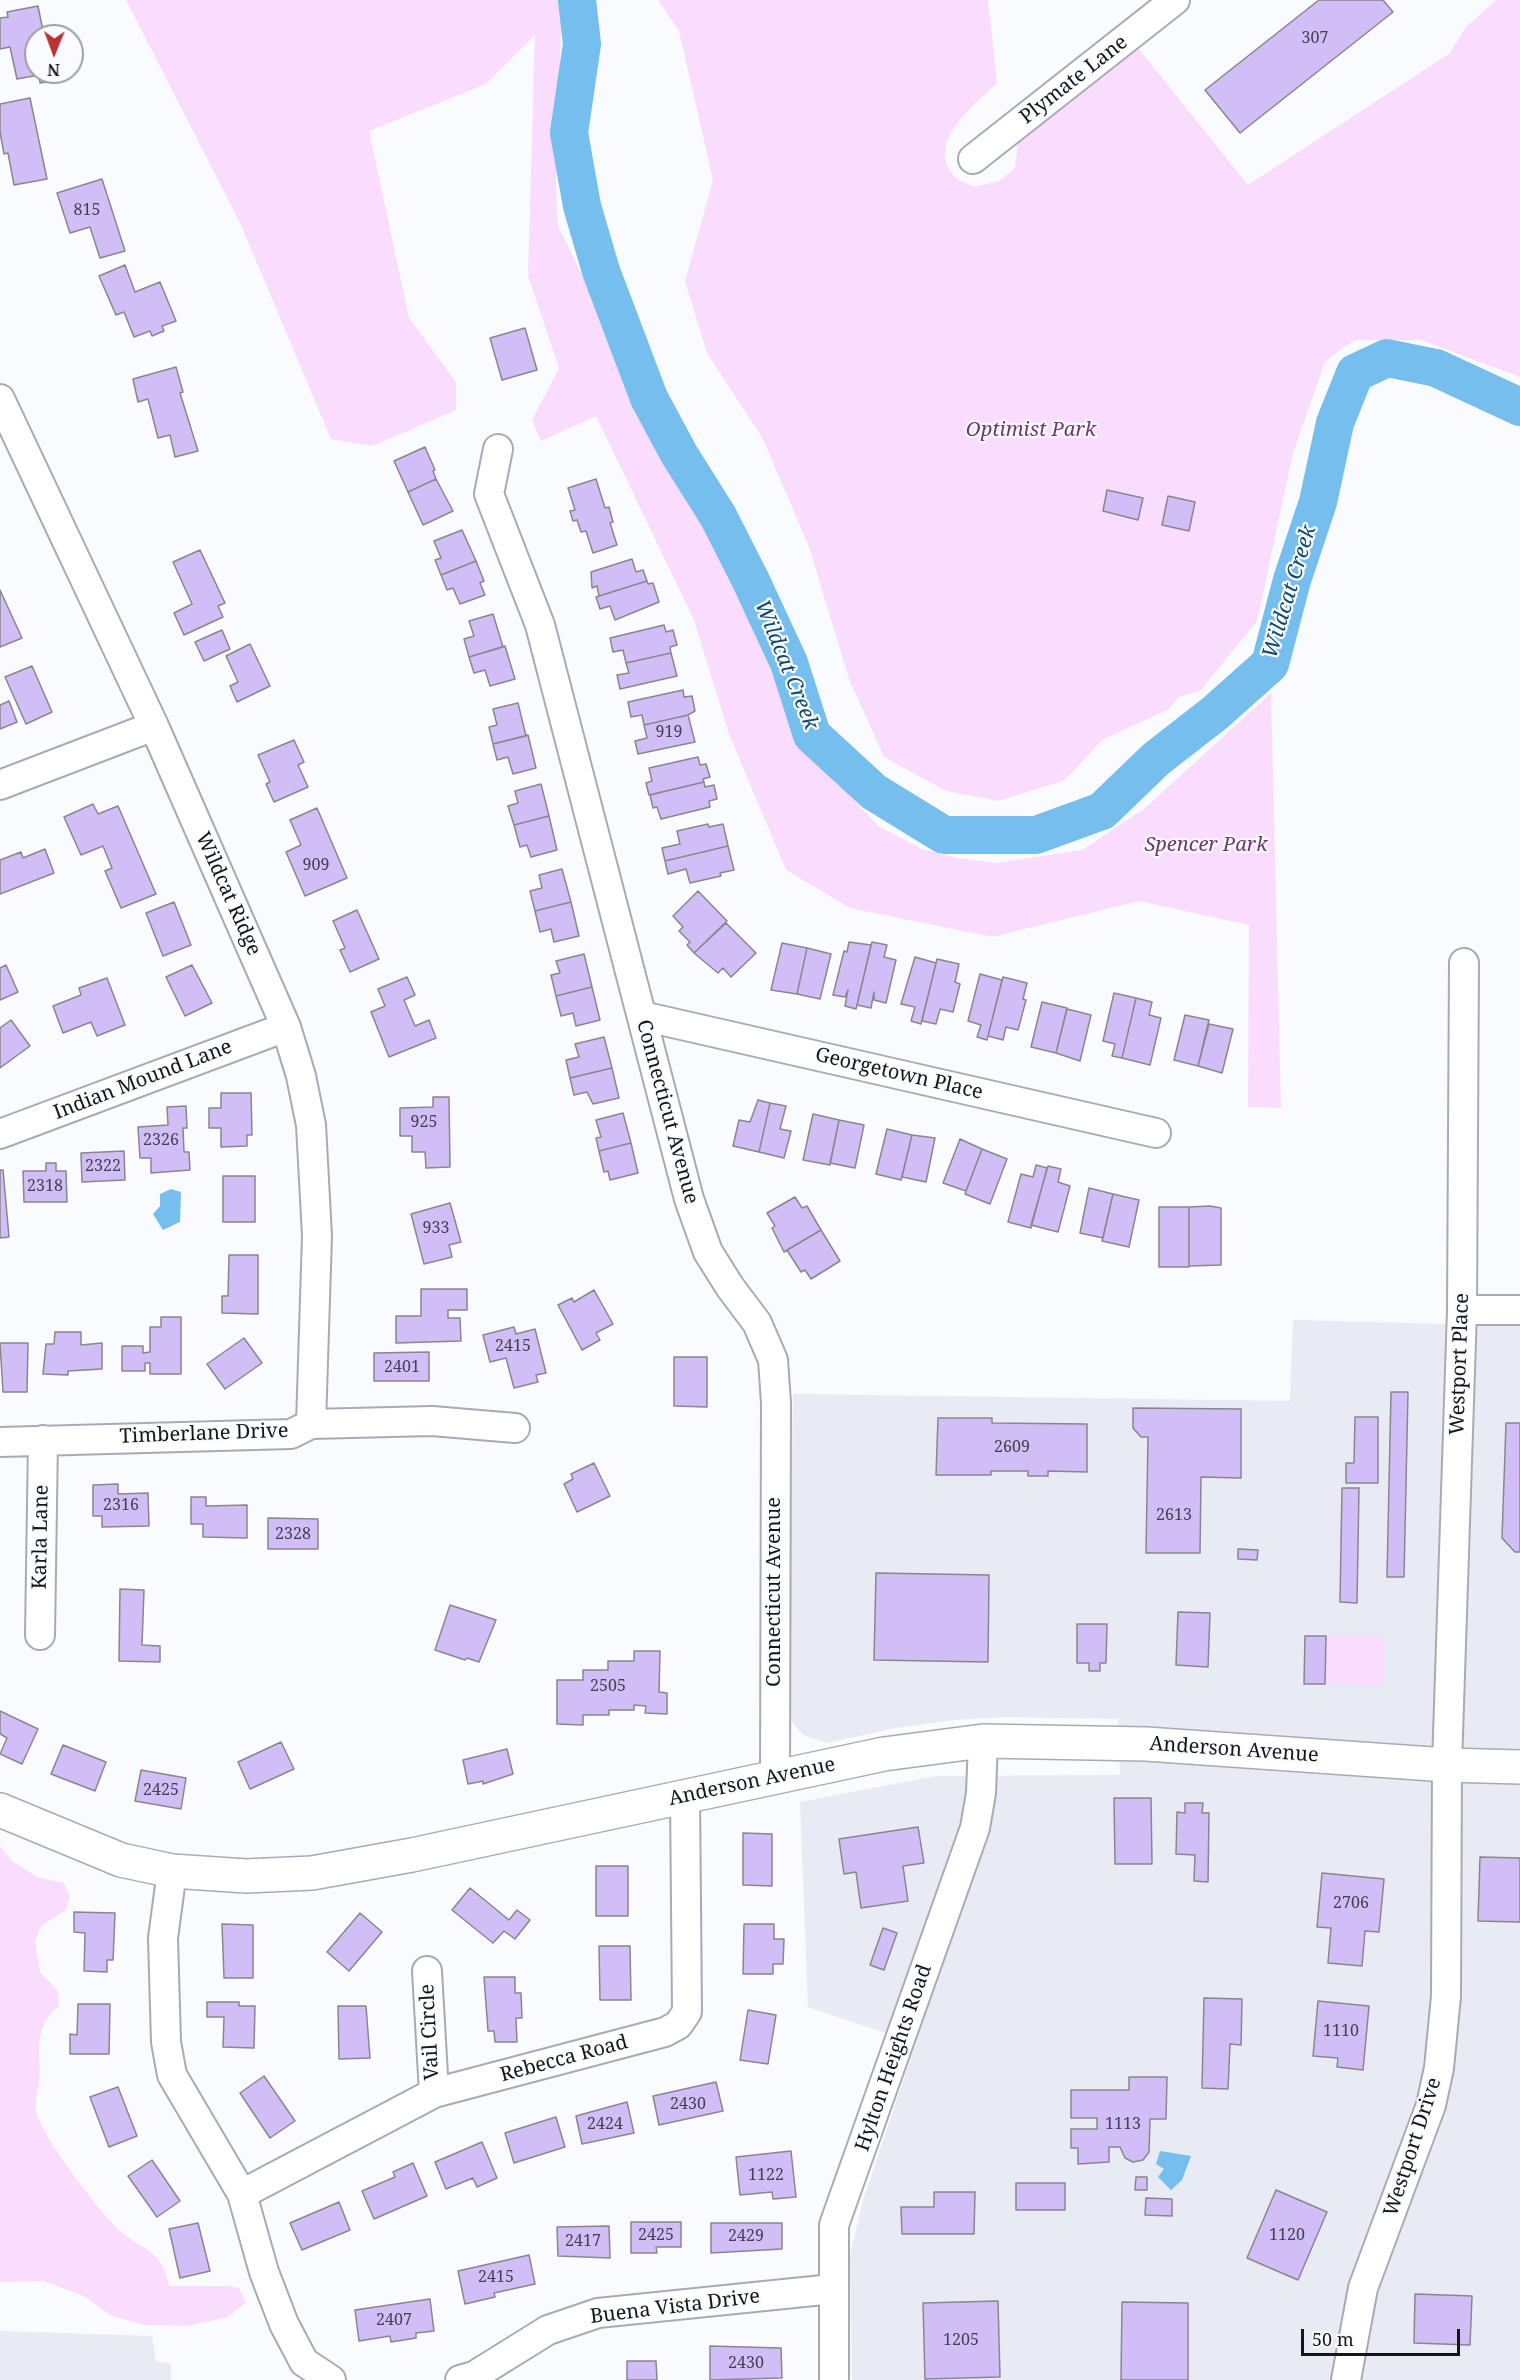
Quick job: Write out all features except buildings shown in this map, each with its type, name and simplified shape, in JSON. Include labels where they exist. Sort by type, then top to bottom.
[{"type":"main road","name":"Anderson Avenue","points":[[0,1810],[121,1860],[172,1870],[246,1876],[312,1873],[412,1855],[884,1754],[983,1741],[1146,1744],[1447,1765],[1520,1767]]},
{"type":"street","name":"Plymate Lane","points":[[973,159],[1174,0]]},
{"type":"street","name":"Wildcat Ridge","points":[[0,399],[154,726],[286,1027],[301,1076],[311,1125],[317,1236],[311,1424]]},
{"type":"street","name":"Connecticut Avenue","points":[[498,449],[489,494],[538,616],[688,1199],[708,1252],[757,1323],[773,1360],[776,1403],[775,1778]]},
{"type":"street","points":[[0,785],[154,726]]},
{"type":"street","name":"Westport Place","points":[[1447,1765],[1462,1310],[1464,963]]},
{"type":"street","name":"Georgetown Place","points":[[642,1016],[1156,1132]]},
{"type":"street","name":"Indian Mound Lane","points":[[0,1134],[286,1027]]},
{"type":"street","points":[[1462,1310],[1520,1310]]},
{"type":"street","name":"Timberlane Drive","points":[[0,1442],[291,1434],[311,1424],[432,1421],[515,1428]]},
{"type":"street","name":"Karla Lane","points":[[40,1635],[43,1440]]},
{"type":"street","name":"Hylton Heights Road","points":[[834,2380],[834,2225],[975,1828],[981,1793],[983,1741]]},
{"type":"street","name":"Westport Drive","points":[[1346,2380],[1363,2288],[1431,2105],[1439,2068],[1446,1996],[1447,1765]]},
{"type":"street","name":"Rebecca Road","points":[[242,2194],[434,2093],[665,2032],[678,2025],[687,2012],[685,1796]]},
{"type":"street","points":[[172,1870],[163,1938],[166,2042],[172,2075],[242,2194],[264,2272],[284,2324],[304,2362],[331,2380]]},
{"type":"street","name":"Vail Circle","points":[[427,1971],[434,2093]]},
{"type":"street","name":"Buena Vista Drive","points":[[460,2380],[474,2376],[548,2330],[598,2313],[833,2289]]},
{"type":"shaded area","points":[[1293,1320],[1520,1326],[1520,2380],[852,2380],[850,2256],[863,2200],[916,2043],[808,2007],[800,1802],[936,1776],[1120,1775],[1118,1719],[1007,1717],[953,1720],[896,1728],[827,1743],[803,1735],[792,1722],[788,1705],[793,1394],[1290,1401]]},
{"type":"shaded area","points":[[0,2331],[152,2336],[156,2361],[171,2364],[171,2380],[0,2380]]},
{"type":"green space","name":"Spencer Park","points":[[126,0],[562,0],[556,186],[558,226],[622,356],[644,423],[718,553],[769,655],[802,737],[835,779],[878,826],[922,849],[957,858],[996,863],[1082,850],[1144,809],[1271,693],[1281,1108],[1248,1107],[1249,925],[1139,901],[992,937],[850,908],[786,870],[729,734],[694,620],[596,416],[541,441],[532,420],[559,368],[528,276],[535,35],[486,84],[369,131],[409,318],[456,382],[456,410],[372,446],[331,439],[241,225]]},
{"type":"green space","name":"Optimist Park","points":[[658,0],[988,0],[997,83],[956,125],[945,150],[947,163],[954,176],[975,187],[999,181],[1015,168],[1018,141],[1139,49],[1248,185],[1450,53],[1466,27],[1496,0],[1520,0],[1520,377],[1421,340],[1356,340],[1342,348],[1325,362],[1293,453],[1257,621],[1200,691],[1179,697],[1169,709],[1102,740],[1065,780],[999,801],[946,791],[884,757],[849,679],[809,547],[763,439],[707,353],[685,281],[713,180],[679,31]]},
{"type":"green space","points":[[1326,1636],[1384,1637],[1383,1685],[1325,1684]]},
{"type":"green space","points":[[0,1846],[12,1861],[37,1877],[64,1883],[70,1897],[66,1910],[41,1926],[35,1942],[40,1972],[58,1991],[59,2006],[46,2020],[40,2036],[40,2077],[36,2104],[39,2120],[58,2153],[98,2207],[119,2230],[150,2252],[162,2264],[169,2286],[239,2288],[246,2302],[228,2317],[187,2326],[145,2325],[112,2316],[84,2296],[43,2281],[0,2282]]},
{"type":"water","points":[[171,1189],[181,1192],[180,1222],[163,1230],[153,1214],[160,1206],[160,1194]]},
{"type":"water","points":[[1160,2151],[1191,2156],[1182,2180],[1171,2190],[1158,2177],[1164,2169],[1156,2164]]},
{"type":"waterway","name":"Wildcat Creek","points":[[577,0],[582,44],[569,133],[582,206],[601,271],[649,398],[679,454],[718,516],[750,579],[789,663],[812,735],[874,792],[944,835],[1036,835],[1102,811],[1156,759],[1215,713],[1270,664],[1292,580],[1318,502],[1335,423],[1355,373],[1387,358],[1436,368],[1520,407]]}]
